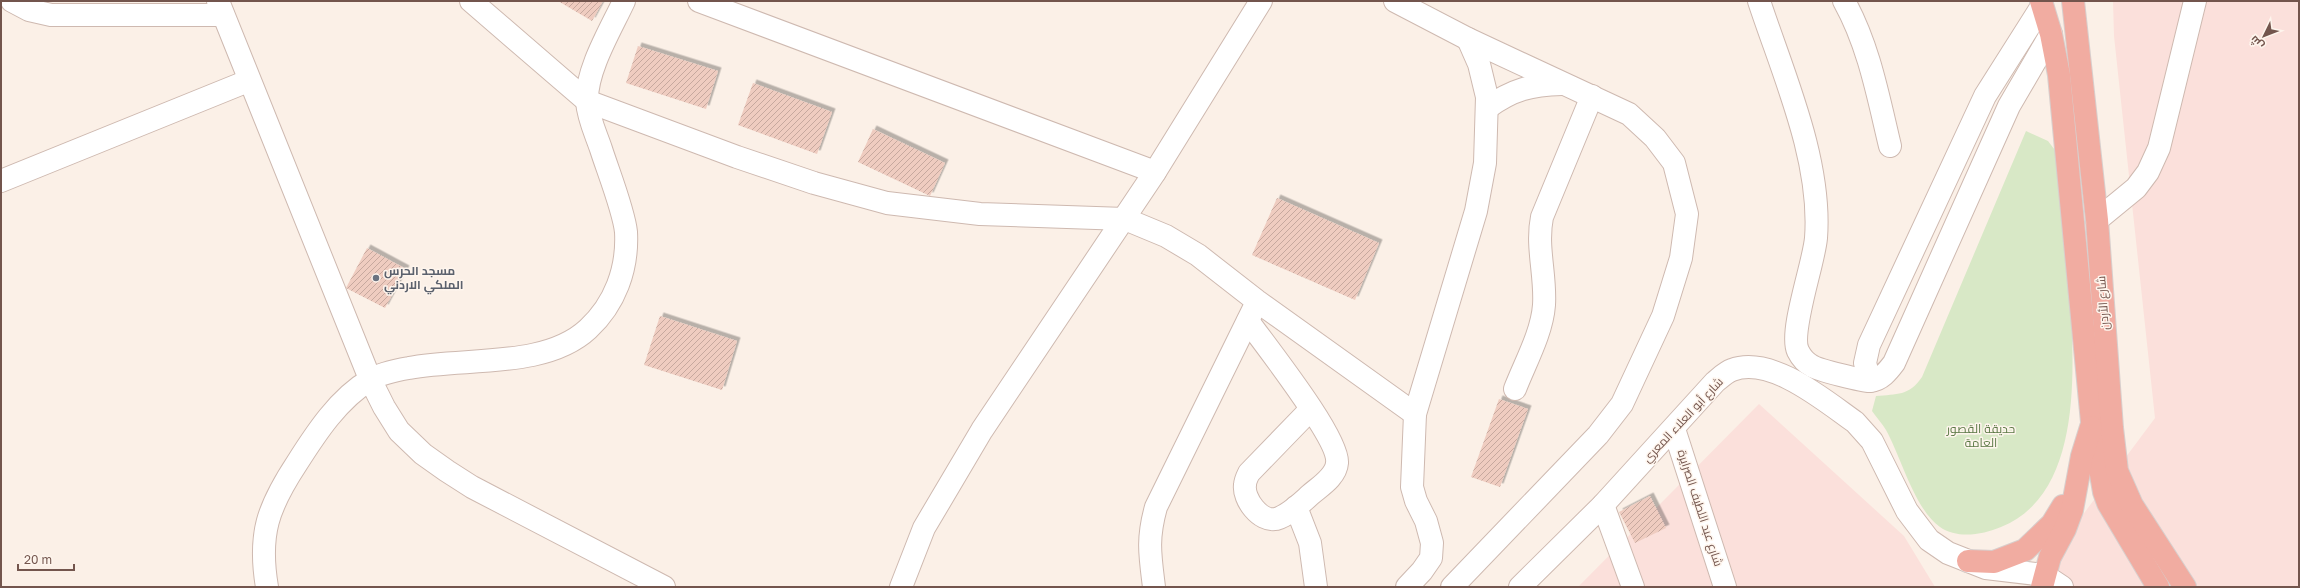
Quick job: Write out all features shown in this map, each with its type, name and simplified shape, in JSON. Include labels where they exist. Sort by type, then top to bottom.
[{"type":"highway","name":"شارع الأردن","points":[[2073,1],[2097,220],[2112,428],[2117,471],[2132,505],[2185,587]]},
{"type":"highway","name":"شارع الأردن","points":[[2041,3],[2051,34],[2059,75],[2092,422],[2101,477],[2108,503],[2158,587]]},
{"type":"highway","points":[[2038,583],[2070,516],[2082,456],[2092,422]]},
{"type":"highway","points":[[1968,561],[1994,562],[2025,550],[2052,524],[2076,487]]},
{"type":"street","points":[[12,1],[29,10],[51,15],[221,8],[248,81],[370,379],[384,407],[400,431],[423,454],[472,487],[664,587]]},
{"type":"street","points":[[471,1],[587,101],[737,157],[814,183],[887,202],[980,214],[1125,219],[1166,236],[1198,255],[1257,301],[1415,414]]},
{"type":"street","points":[[267,587],[263,565],[263,535],[270,511],[287,479],[327,420],[344,401],[370,379],[397,370],[430,364],[520,357],[556,349],[587,330],[611,302],[624,268],[626,231],[591,122],[587,101],[589,84],[596,62],[624,1]]},
{"type":"street","points":[[699,1],[1155,172]]},
{"type":"street","points":[[901,587],[924,528],[982,430],[1125,219],[1261,1]]},
{"type":"street","points":[[1395,1],[1468,39],[1629,114],[1655,138],[1674,163],[1687,214],[1681,258],[1663,316],[1622,404],[1598,435],[1452,587]]},
{"type":"street","points":[[1759,1],[1795,110],[1808,158],[1814,192],[1816,239],[1797,327],[1797,350],[1803,359],[1812,367],[1870,381],[1881,378],[1887,372],[1900,351],[2008,106],[2051,34]]},
{"type":"street","points":[[1844,1],[1866,50],[1890,146]]},
{"type":"street","points":[[2097,220],[2136,188],[2148,172],[2159,148],[2195,1]]},
{"type":"street","points":[[1870,381],[1866,363],[1869,345],[1985,96],[2041,3]]},
{"type":"street","points":[[1407,587],[1422,571],[1431,558],[1432,543],[1426,521],[1416,501],[1412,487],[1415,414],[1476,211],[1485,163],[1487,108],[1485,83],[1468,39]]},
{"type":"street","points":[[1,180],[248,81]]},
{"type":"street","points":[[1994,82],[2016,93]]},
{"type":"street","points":[[1487,108],[1504,96],[1523,88],[1564,84]]},
{"type":"street","points":[[1515,389],[1539,328],[1544,305],[1539,240],[1542,217],[1592,96]]},
{"type":"street","points":[[1154,587],[1149,548],[1151,526],[1156,507],[1257,301]]},
{"type":"street","points":[[1248,321],[1312,409],[1337,454],[1337,464],[1333,474],[1296,507],[1284,516],[1273,519],[1262,516],[1246,498],[1244,485],[1248,473],[1312,409]]},
{"type":"street","name":"شارع أبو العلاء المعري","points":[[1520,587],[1603,505],[1674,429],[1715,382],[1732,370],[1748,367],[1790,378],[1855,422],[1864,430],[1886,466],[1907,511],[1929,540],[1948,553],[1968,561],[2038,583],[2062,587]]},
{"type":"street","name":"شارع عبد اللطيف الصرايرة","points":[[1674,429],[1725,587]]},
{"type":"street","points":[[1603,505],[1633,587]]},
{"type":"street","points":[[1296,507],[1310,543],[1314,563],[1316,587]]},
{"type":"shaded area","points":[[2113,1],[2299,1],[2299,587],[2029,587],[2155,418],[2114,36]]},
{"type":"shaded area","points":[[1759,404],[1904,536],[1935,587],[1578,587]]},
{"type":"green space","name":"حديقة القصور العامة","points":[[2026,131],[2048,141],[2061,158],[2072,344],[2072,381],[2069,418],[2062,453],[2049,484],[2029,509],[1994,530],[1978,534],[1954,533],[1940,527],[1931,519],[1923,508],[1909,482],[1892,441],[1883,425],[1872,411],[1876,396],[1896,394],[1907,391],[1912,388],[1922,377]]},
{"type":"building","points":[[558,1],[603,1],[592,21]]},
{"type":"building","points":[[638,46],[718,71],[706,109],[626,83]]},
{"type":"building","points":[[753,83],[832,112],[817,154],[738,125]]},
{"type":"building","points":[[873,129],[945,163],[930,196],[858,162]]},
{"type":"building","points":[[1277,198],[1379,243],[1355,300],[1252,255]]},
{"type":"building","name":"مسجد الحرس الملكي الاردني","points":[[367,248],[406,269],[385,308],[346,288]]},
{"type":"building","points":[[660,316],[737,341],[722,390],[644,365]]},
{"type":"building","points":[[1499,399],[1528,409],[1500,487],[1471,477]]},
{"type":"building","points":[[1650,496],[1666,528],[1635,543],[1619,512]]},
{"type":"place","name":"مسجد الحرس الملكي الاردني","points":[[376,278]]}]
